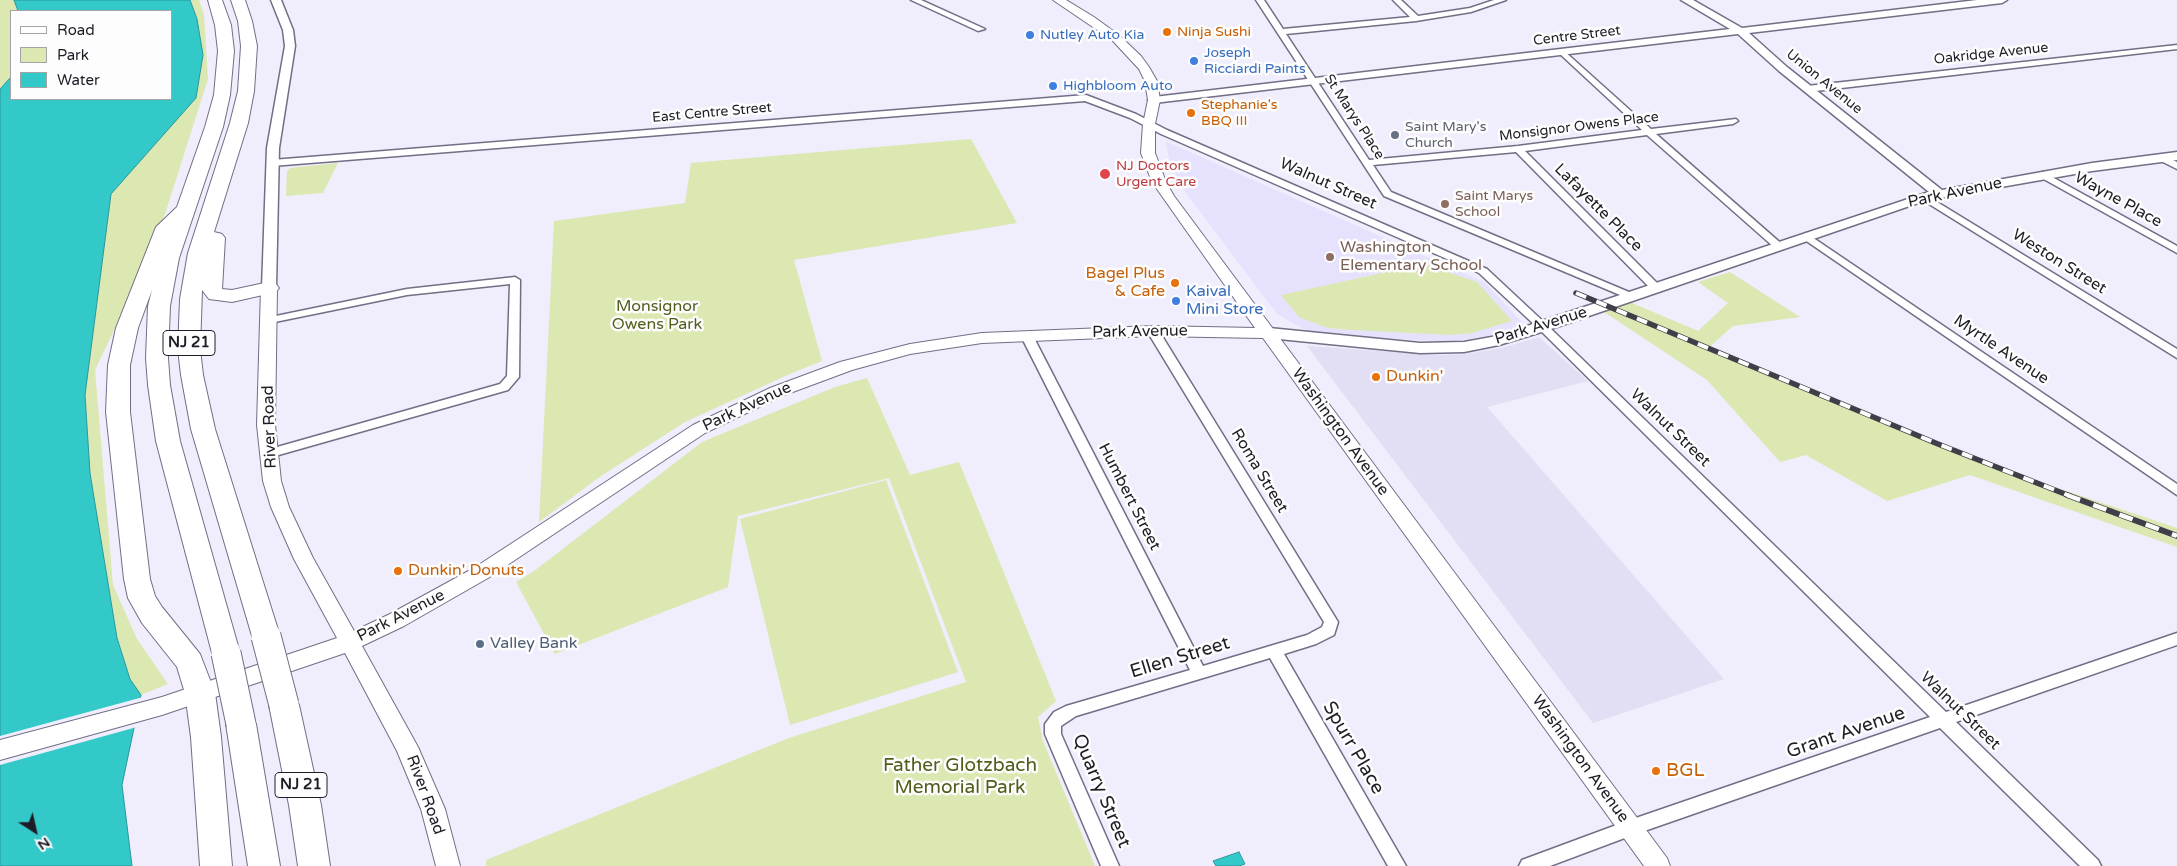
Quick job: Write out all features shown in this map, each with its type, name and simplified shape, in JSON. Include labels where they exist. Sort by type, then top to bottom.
[{"type":"highway","name":"NJ 21","points":[[215,0],[225,38],[225,79],[214,127],[169,258],[159,306],[158,385],[168,441],[226,654],[241,724],[264,866]]},
{"type":"highway","name":"NJ 21","points":[[238,0],[245,21],[249,60],[243,106],[234,141],[204,230],[193,276],[190,299],[189,349],[196,402],[203,429],[266,636],[284,705],[305,806],[314,866]]},
{"type":"highway","points":[[234,141],[215,238],[212,290],[216,294],[232,296],[270,288]]},
{"type":"highway","points":[[185,210],[166,228],[127,328],[119,365],[117,396],[136,579],[142,598],[152,615],[190,662],[200,693],[206,737],[216,866]]},
{"type":"main road","name":"Washington Avenue","points":[[1058,0],[1104,28],[1137,58],[1151,81],[1154,100],[1149,124],[1148,153],[1159,182],[1658,866]]},
{"type":"main road","name":"River Road","points":[[270,288],[266,425],[272,481],[280,507],[290,532],[396,726],[420,775],[433,809],[448,866]]},
{"type":"main road","name":"Park Avenue","points":[[0,750],[162,706],[305,659],[350,642],[396,620],[481,574],[699,429],[746,406],[818,376],[910,349],[982,338],[1153,330],[1269,333]]},
{"type":"street","name":"River Road","points":[[270,288],[272,163],[290,40],[285,21],[276,0]]},
{"type":"street","points":[[915,0],[981,29]]},
{"type":"street","name":"St Marys Place","points":[[1260,0],[1387,194],[1448,222],[1632,297]]},
{"type":"street","points":[[1397,0],[1416,19]]},
{"type":"street","points":[[1281,32],[1416,19],[1471,10],[1502,0]]},
{"type":"street","name":"Union Avenue","points":[[1686,0],[1741,31],[1807,89],[1939,194]]},
{"type":"street","name":"Centre Street","points":[[1154,100],[2002,0]]},
{"type":"street","name":"Oakridge Avenue","points":[[1807,89],[2177,47]]},
{"type":"street","points":[[1563,52],[1650,133],[1779,246]]},
{"type":"street","name":"East Centre Street","points":[[272,163],[1076,98],[1086,98],[1149,124]]},
{"type":"street","name":"Monsignor Owens Place","points":[[1368,163],[1518,149],[1733,121]]},
{"type":"street","name":"Walnut Street","points":[[1149,124],[1483,271],[1543,327],[2092,866]]},
{"type":"street","name":"Lafayette Place","points":[[1518,149],[1657,289]]},
{"type":"street","name":"Park Avenue","points":[[1269,333],[1420,348],[1464,347],[1499,340],[1543,327],[1924,196],[2043,175],[2177,156]]},
{"type":"street","points":[[2162,158],[2177,166]]},
{"type":"street","name":"Wayne Place","points":[[2043,175],[2177,250]]},
{"type":"street","name":"Weston Street","points":[[1924,196],[2177,354]]},
{"type":"street","name":"Myrtle Avenue","points":[[1806,236],[2177,490]]},
{"type":"street","points":[[268,454],[504,387],[513,377],[515,280],[407,292],[270,320]]},
{"type":"street","name":"Roma Street","points":[[1153,330],[1331,622],[1329,631]]},
{"type":"street","name":"Humbert Street","points":[[1027,336],[1199,673]]},
{"type":"street","name":"Ellen Street","points":[[1053,734],[1053,724],[1060,717],[1072,711],[1311,640],[1329,631]]},
{"type":"street","name":"Grant Avenue","points":[[1528,866],[1630,828],[2177,638]]},
{"type":"street","name":"Spurr Place","points":[[1274,651],[1397,866]]},
{"type":"street","name":"Quarry Street","points":[[1053,734],[1110,866]]},
{"type":"shaded area","name":"Washington Elementary School","points":[[1165,141],[1484,282],[1525,325],[1500,334],[1450,342],[1334,335],[1310,332],[1300,327],[1277,314],[1186,193],[1171,166]]},
{"type":"shaded area","points":[[1539,337],[1588,381],[1487,407],[1724,679],[1593,723],[1307,346],[1439,355],[1465,354],[1502,348]]},
{"type":"green space","points":[[0,0],[14,0],[18,10],[10,10],[10,78],[0,88]]},
{"type":"green space","points":[[190,0],[199,0],[204,14],[208,79],[166,211],[135,286],[95,370],[113,585],[137,639],[168,684],[141,695],[130,679],[117,638],[90,473],[85,395],[111,194],[196,98],[197,19]]},
{"type":"green space","name":"Monsignor Owens Park","points":[[971,139],[1017,223],[794,260],[822,361],[685,422],[601,476],[539,522],[554,221],[685,203],[691,163]]},
{"type":"green space","points":[[338,163],[323,193],[286,196],[287,171],[290,168]]},
{"type":"green space","points":[[1424,264],[1477,282],[1512,321],[1472,333],[1451,335],[1328,328],[1299,317],[1281,295]]},
{"type":"green space","points":[[1730,272],[1800,317],[1733,326],[1706,350],[2022,476],[2177,528],[2177,547],[1970,475],[1887,501],[1806,455],[1780,462],[1707,380],[1601,310],[1625,300],[1698,331],[1728,303],[1698,282]]},
{"type":"green space","name":"Father Glotzbach Memorial Park","points":[[867,378],[910,475],[959,462],[1056,701],[1038,717],[1043,741],[1095,866],[486,866],[486,860],[789,738],[966,682],[889,478],[738,516],[728,587],[555,654],[516,582],[534,571],[702,442],[835,387]]},
{"type":"green space","points":[[886,480],[958,672],[790,725],[740,519]]},
{"type":"water","points":[[14,0],[190,0],[197,19],[203,55],[196,98],[111,194],[85,395],[90,473],[117,638],[130,679],[141,695],[122,785],[132,866],[0,866],[0,89],[10,78],[10,100],[172,100],[172,10],[18,10]]},
{"type":"water","points":[[1239,852],[1245,864],[1239,866],[1216,866],[1213,861]]},
{"type":"pier","points":[[143,697],[137,727],[0,765],[0,736]]},
{"type":"railway","points":[[1576,293],[1938,444],[2070,496]]},
{"type":"railway","points":[[2067,495],[2177,536]]},
{"type":"place","name":"Ninja Sushi","points":[[1167,32]]},
{"type":"place","name":"Nutley Auto Kia","points":[[1030,35]]},
{"type":"place","name":"Joseph Ricciardi Paints","points":[[1194,61]]},
{"type":"place","name":"Highbloom Auto","points":[[1053,86]]},
{"type":"place","name":"Stephanie's BBQ III","points":[[1191,113]]},
{"type":"place","name":"Saint Mary's Church","points":[[1395,135]]},
{"type":"place","name":"NJ Doctors Urgent Care","points":[[1105,174]]},
{"type":"place","name":"Saint Marys School","points":[[1445,204]]},
{"type":"place","name":"Washington Elementary School","points":[[1330,257]]},
{"type":"place","name":"Bagel Plus & Cafe","points":[[1175,283]]},
{"type":"place","name":"Kaival Mini Store","points":[[1176,301]]},
{"type":"place","name":"Dunkin'","points":[[1376,377]]},
{"type":"place","name":"Dunkin' Donuts","points":[[398,571]]},
{"type":"place","name":"Valley Bank","points":[[480,644]]},
{"type":"place","name":"BGL","points":[[1656,771]]}]
